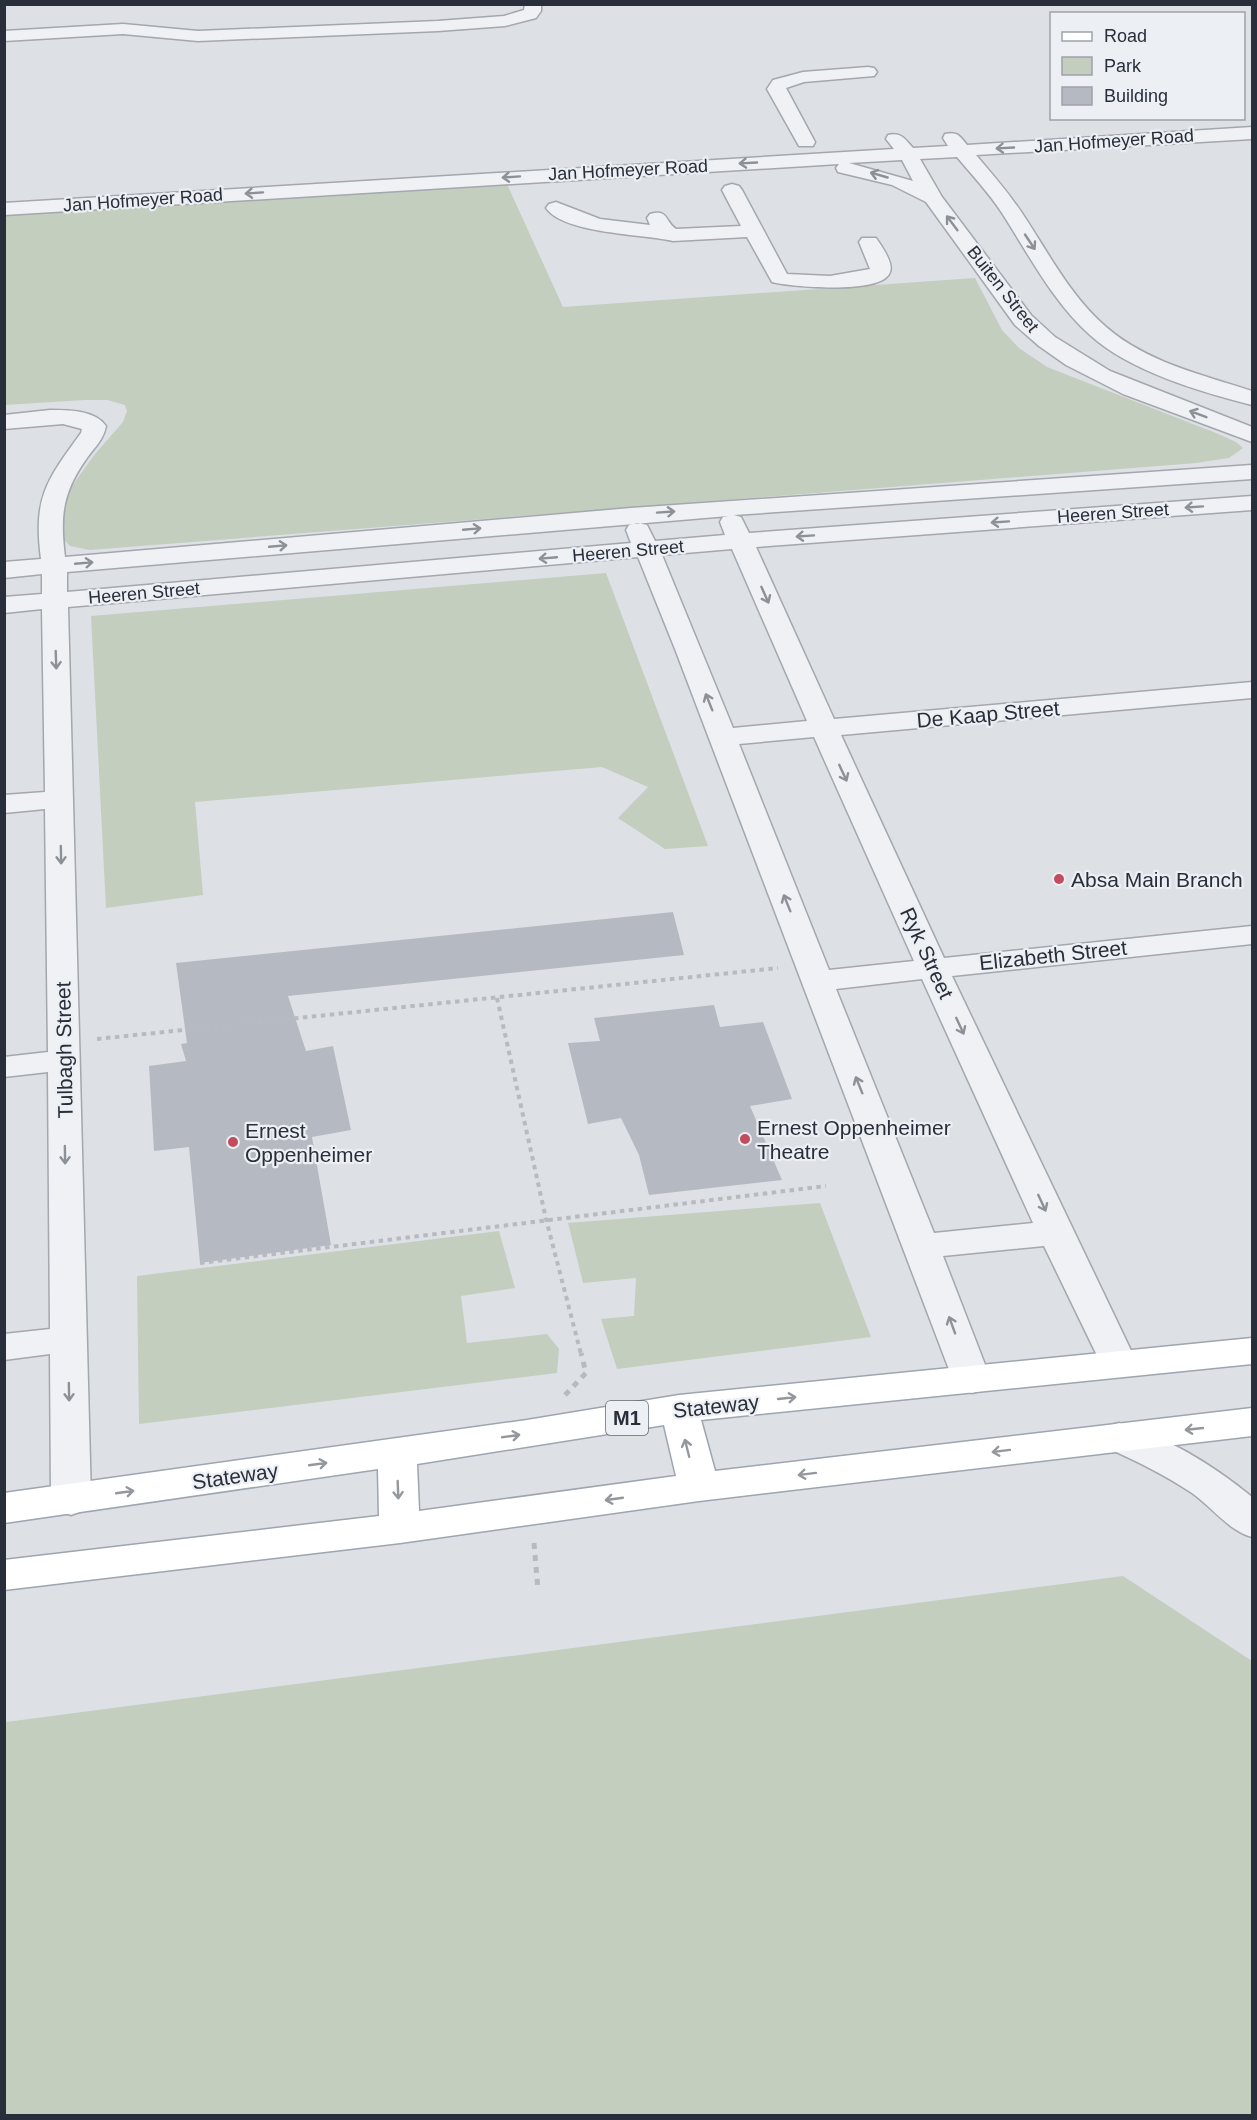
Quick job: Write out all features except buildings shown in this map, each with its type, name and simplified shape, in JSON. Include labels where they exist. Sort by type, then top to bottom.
[{"type":"main road","name":"Stateway","points":[[4,1508],[527,1434],[679,1409],[1252,1351]]},
{"type":"main road","points":[[679,1409],[699,1487]]},
{"type":"main road","points":[[4,1575],[400,1528],[699,1487],[1252,1422]]},
{"type":"main road","points":[[397,1452],[400,1528]]},
{"type":"street","points":[[85,48],[176,35],[252,35],[484,24],[530,14],[533,4]]},
{"type":"street","points":[[4,36],[124,21],[176,35]]},
{"type":"street","points":[[806,142],[776,89],[779,84],[803,77],[868,72]]},
{"type":"street","name":"Jan Hofmeyer Road","points":[[781,152],[806,142],[1186,120]]},
{"type":"street","points":[[948,133],[998,193],[1058,284],[1088,322],[1114,345],[1180,374],[1252,398]]},
{"type":"street","name":"Jan Hofmeyer Road","points":[[4,209],[296,190],[781,152],[908,153],[1252,133]]},
{"type":"street","name":"Buiten Street","points":[[894,137],[908,153],[933,198],[1023,320],[1038,336],[1064,355],[1125,386],[1252,435]]},
{"type":"street","points":[[998,193],[999,183],[1009,170],[1032,156],[1096,143]]},
{"type":"street","points":[[781,152],[880,175],[933,198]]},
{"type":"street","points":[[292,171],[296,190]]},
{"type":"street","points":[[732,190],[779,278],[793,282],[864,279],[880,273],[881,266],[868,242]]},
{"type":"street","points":[[556,208],[577,219],[603,227],[629,231],[661,225],[683,236],[754,231]]},
{"type":"street","points":[[1000,288],[1058,284]]},
{"type":"street","name":"Tulbagh Street","points":[[4,422],[71,418],[86,421],[94,426],[93,434],[58,480],[49,513],[49,535],[54,566],[60,799],[70,1500]]},
{"type":"street","name":"Heeren Street","points":[[4,570],[631,514],[1252,472]]},
{"type":"street","name":"Heeren Street","points":[[4,605],[741,541],[1252,503]]},
{"type":"street","name":"Ryk Street","points":[[726,507],[822,729],[1118,1363]]},
{"type":"street","points":[[631,514],[724,737],[923,1246],[972,1380]]},
{"type":"street","name":"De Kaap Street","points":[[724,737],[1252,690]]},
{"type":"street","points":[[4,804],[60,799]]},
{"type":"street","name":"Elizabeth Street","points":[[815,973],[933,967],[1252,935]]},
{"type":"street","points":[[4,1067],[63,1051]]},
{"type":"street","points":[[923,1246],[1056,1233]]},
{"type":"street","points":[[4,1347],[69,1339]]},
{"type":"street","points":[[1119,1437],[1170,1460],[1206,1481],[1252,1522]]},
{"type":"path","points":[[63,1051],[496,998],[815,973]]},
{"type":"path","points":[[496,998],[546,1219],[586,1373],[527,1434]]},
{"type":"path","points":[[200,1263],[826,1186]]},
{"type":"path","points":[[530,1510],[538,1590]]},
{"type":"green space","points":[[507,184],[563,307],[975,278],[1002,330],[1019,348],[1047,367],[1216,433],[1236,442],[1243,448],[1229,458],[1196,463],[90,550],[70,546],[60,536],[64,497],[95,454],[123,422],[127,411],[125,405],[107,400],[5,405],[5,215]]},
{"type":"green space","points":[[606,573],[708,846],[665,849],[618,818],[648,787],[602,767],[195,802],[203,895],[106,908],[91,616]]},
{"type":"green space","points":[[820,1203],[871,1337],[617,1369],[601,1319],[634,1316],[636,1278],[583,1283],[568,1223]]},
{"type":"green space","points":[[499,1231],[515,1288],[461,1296],[467,1343],[547,1334],[559,1349],[557,1373],[139,1424],[137,1276]]},
{"type":"green space","points":[[1123,1576],[1252,1661],[1252,2115],[5,2115],[6,1722]]},
{"type":"place","name":"Absa Main Branch","points":[[1059,879]]},
{"type":"place","name":"Ernest Oppenheimer Theatre","points":[[745,1139]]},
{"type":"place","name":"Ernest Oppenheimer","points":[[233,1142]]}]
